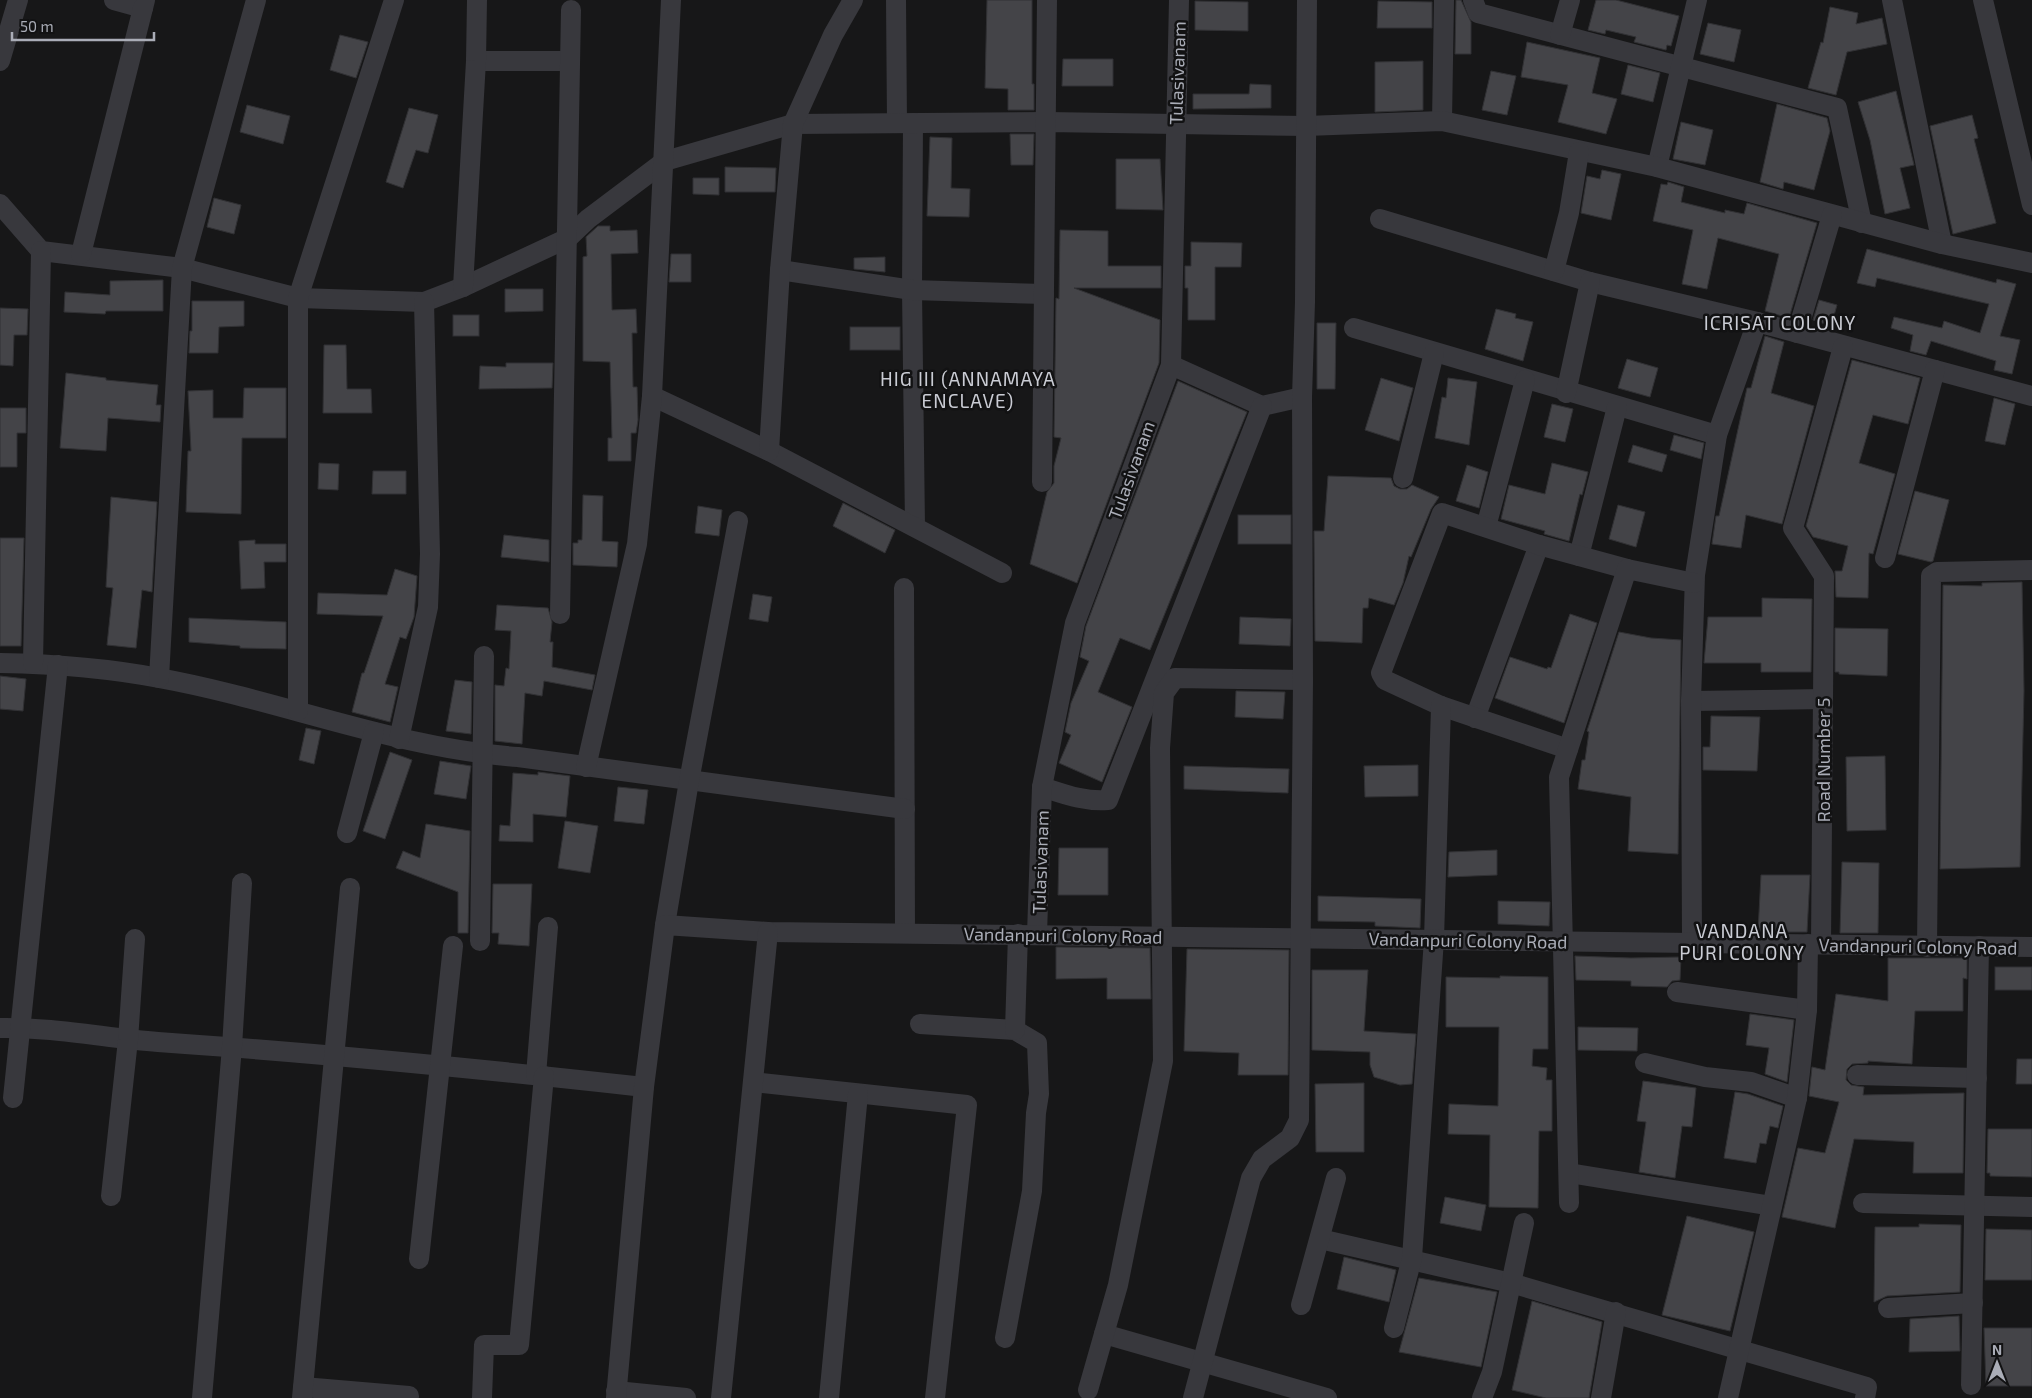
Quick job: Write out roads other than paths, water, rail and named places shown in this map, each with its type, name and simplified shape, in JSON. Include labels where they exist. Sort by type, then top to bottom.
[{"type":"street","points":[[0,61],[18,0]]},
{"type":"street","points":[[81,254],[144,4],[114,0]]},
{"type":"street","points":[[159,678],[182,268],[256,0]]},
{"type":"street","points":[[298,711],[298,298],[394,0]]},
{"type":"street","points":[[463,287],[476,61],[477,0]]},
{"type":"street","points":[[586,767],[637,544],[652,396],[671,0]]},
{"type":"street","points":[[769,452],[780,270],[793,124],[833,35],[853,0]]},
{"type":"street","points":[[896,0],[905,123],[912,290],[914,527]]},
{"type":"street","points":[[1042,482],[1047,0]]},
{"type":"street","name":"Tulasivanam","points":[[1014,1030],[1028,934],[1042,787],[1074,623],[1171,365],[1179,0]]},
{"type":"street","points":[[1193,1398],[1251,1178],[1262,1159],[1290,1138],[1299,1120],[1302,938],[1302,397],[1307,0]]},
{"type":"street","points":[[1442,121],[1444,0]]},
{"type":"street","points":[[1473,0],[1478,13],[1837,108],[1862,223]]},
{"type":"street","points":[[1560,35],[1570,0]]},
{"type":"street","points":[[1657,167],[1680,67],[1698,0]]},
{"type":"street","points":[[1892,0],[1942,244]]},
{"type":"street","points":[[1983,0],[2032,204]]},
{"type":"street","points":[[560,614],[571,10]]},
{"type":"street","points":[[476,61],[569,61]]},
{"type":"street","points":[[41,251],[81,254],[182,268],[298,298],[424,302],[463,287],[568,238],[588,219],[664,161],[793,124],[1047,122],[1306,126],[1442,121],[1578,152],[1657,167],[1942,244],[2032,263]]},
{"type":"street","points":[[1554,271],[1569,213],[1578,152]]},
{"type":"street","points":[[0,204],[41,251],[33,663]]},
{"type":"street","points":[[1797,333],[1832,215]]},
{"type":"street","points":[[1380,219],[1590,282],[1757,322],[1843,347],[2032,396]]},
{"type":"street","points":[[780,270],[912,290],[1044,294]]},
{"type":"street","points":[[1566,393],[1590,282]]},
{"type":"street","points":[[399,739],[428,607],[430,554],[424,302]]},
{"type":"street","points":[[1692,943],[1691,701],[1694,583],[1717,435],[1757,322]]},
{"type":"street","points":[[1354,328],[1566,393],[1717,435]]},
{"type":"street","name":"Road Number 5","points":[[1728,1398],[1797,1098],[1815,944],[1823,699],[1824,576],[1793,528],[1843,347]]},
{"type":"street","points":[[1403,478],[1434,353]]},
{"type":"street","points":[[1171,365],[1262,406],[1302,397]]},
{"type":"street","points":[[1885,558],[1935,370]]},
{"type":"street","points":[[1486,527],[1525,380]]},
{"type":"street","points":[[652,396],[769,452],[1002,573]]},
{"type":"street","points":[[1042,787],[1076,798],[1095,801],[1108,800],[1262,406]]},
{"type":"street","points":[[1578,556],[1617,407]]},
{"type":"street","points":[[1568,749],[1441,706],[1385,680],[1381,674],[1439,515],[1444,512],[1538,545],[1627,569],[1694,583]]},
{"type":"street","points":[[686,1398],[616,1395],[644,1087],[664,925],[738,521]]},
{"type":"street","points":[[1475,718],[1538,545]]},
{"type":"street","points":[[1569,1202],[1559,777],[1627,569]]},
{"type":"street","points":[[1927,947],[1931,576],[1937,572],[2032,570]]},
{"type":"street","points":[[904,588],[906,809],[904,932]]},
{"type":"street","points":[[480,941],[484,656]]},
{"type":"street","points":[[0,663],[58,665],[159,678],[298,711],[399,739],[484,754],[518,756],[586,767],[906,809]]},
{"type":"street","points":[[13,1098],[10,1027],[58,665]]},
{"type":"street","points":[[1088,1390],[1118,1285],[1163,1061],[1160,748],[1164,693],[1175,678],[1303,680]]},
{"type":"street","points":[[1691,701],[1823,699]]},
{"type":"street","points":[[1394,1328],[1412,1258],[1434,939],[1441,706]]},
{"type":"street","points":[[347,833],[374,732]]},
{"type":"street","points":[[202,1398],[232,1047],[242,883]]},
{"type":"street","points":[[350,888],[336,1056],[303,1392],[409,1396]]},
{"type":"street","name":"Vandanpuri Colony Road","points":[[664,925],[768,932],[904,932],[2032,947]]},
{"type":"street","points":[[482,1398],[484,1345],[519,1345],[540,1076],[548,927]]},
{"type":"street","points":[[721,1398],[768,932]]},
{"type":"street","points":[[111,1196],[128,1040],[134,939]]},
{"type":"street","points":[[419,1259],[453,946]]},
{"type":"street","points":[[1971,1385],[1979,946]]},
{"type":"street","points":[[1677,992],[1807,1010]]},
{"type":"street","points":[[920,1024],[1014,1030],[1037,1043],[1039,1094],[1036,1113],[1032,1191],[1005,1338]]},
{"type":"street","points":[[10,1027],[128,1040],[336,1056],[644,1087]]},
{"type":"street","points":[[1646,1063],[1706,1077],[1751,1082],[1797,1098]]},
{"type":"street","points":[[1857,1075],[1977,1078]]},
{"type":"street","points":[[753,1082],[967,1105],[935,1398]]},
{"type":"street","points":[[829,1398],[858,1094]]},
{"type":"street","points":[[1568,1172],[1772,1206]]},
{"type":"street","points":[[1301,1306],[1336,1178]]},
{"type":"street","points":[[1863,1202],[2032,1207]]},
{"type":"street","points":[[1482,1398],[1492,1372],[1524,1223]]},
{"type":"street","points":[[1320,1239],[1412,1258],[1616,1312],[1867,1387],[1864,1398]]},
{"type":"street","points":[[1888,1308],[1973,1303]]},
{"type":"street","points":[[1601,1398],[1616,1312]]},
{"type":"street","points":[[1104,1334],[1327,1398]]},
{"type":"district","name":"ICRISAT COLONY","points":[[1780,322]]},
{"type":"district","name":"HIG III (ANNAMAYA ENCLAVE)","points":[[968,389]]},
{"type":"district","name":"VANDANA PURI COLONY","points":[[1742,941]]}]
